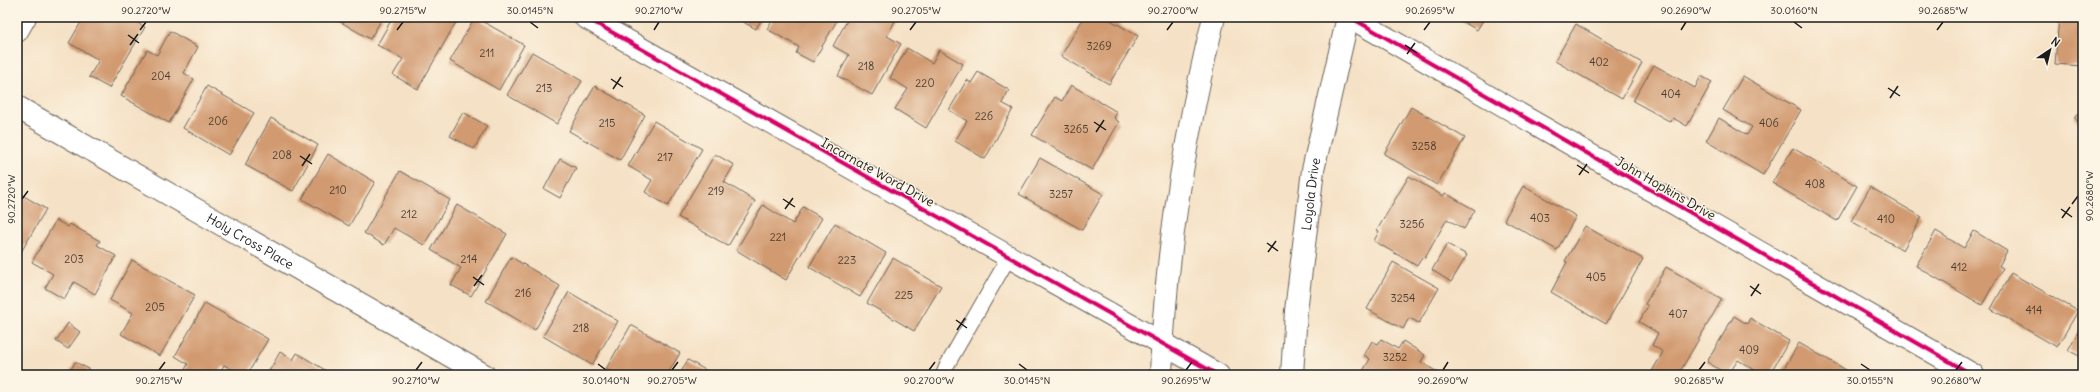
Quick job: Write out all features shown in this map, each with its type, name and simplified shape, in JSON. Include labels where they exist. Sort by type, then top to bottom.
[{"type":"street","points":[[17,31],[25,17]]},
{"type":"street","name":"Incarnate Word Drive","points":[[585,17],[1218,375]]},
{"type":"street","points":[[1161,375],[1162,342],[1172,228],[1197,83],[1214,17]]},
{"type":"street","name":"Loyola Drive","points":[[1292,375],[1296,311],[1313,170],[1349,17]]},
{"type":"street","name":"John Hopkins Drive","points":[[1349,17],[1973,375]]},
{"type":"street","name":"Holy Cross Place","points":[[17,107],[484,375]]},
{"type":"lane","points":[[943,375],[947,365],[1009,257]]},
{"type":"building","points":[[84,17],[128,17],[145,27],[109,88],[89,77],[99,60],[69,43]]},
{"type":"building","points":[[332,17],[383,17],[370,39]]},
{"type":"building","points":[[393,17],[430,17],[434,19],[435,17],[459,17],[418,89],[393,75],[403,59],[377,45]]},
{"type":"building","points":[[475,17],[524,45],[499,90],[450,61]]},
{"type":"building","points":[[734,17],[763,17],[756,29]]},
{"type":"building","points":[[774,17],[839,17],[813,62],[796,53],[799,47],[767,29]]},
{"type":"building","points":[[849,17],[887,17],[895,21],[887,36],[901,44],[872,95],[838,76],[849,55],[833,46]]},
{"type":"building","points":[[1084,17],[1105,17],[1138,36],[1109,84],[1061,56]]},
{"type":"building","points":[[1455,17],[1485,17],[1477,30]]},
{"type":"building","points":[[2059,17],[2083,17],[2083,66],[2055,64]]},
{"type":"building","points":[[1576,24],[1642,63],[1622,99],[1555,61]]},
{"type":"building","points":[[170,31],[198,47],[184,73],[194,79],[169,123],[121,96],[147,50],[157,55]]},
{"type":"building","points":[[907,48],[932,63],[939,50],[963,64],[926,128],[895,109],[908,89],[890,78]]},
{"type":"building","points":[[532,52],[582,81],[557,124],[507,95]]},
{"type":"building","points":[[1654,65],[1695,88],[1701,76],[1712,82],[1687,126],[1673,118],[1671,122],[1633,101]]},
{"type":"building","points":[[978,72],[1009,90],[1002,103],[1013,109],[985,159],[955,141],[967,121],[949,110],[967,80],[971,83]]},
{"type":"building","points":[[1743,76],[1801,110],[1763,175],[1706,141],[1719,118],[1747,135],[1752,127],[1723,110]]},
{"type":"building","points":[[1071,85],[1117,112],[1114,118],[1119,122],[1092,170],[1032,135],[1055,97],[1062,101]]},
{"type":"building","points":[[207,86],[254,113],[229,155],[183,128]]},
{"type":"building","points":[[595,86],[645,115],[620,160],[569,131]]},
{"type":"building","points":[[1411,107],[1465,138],[1437,185],[1384,154]]},
{"type":"building","points":[[2083,110],[2083,128],[2074,117]]},
{"type":"building","points":[[463,112],[487,126],[474,149],[450,136]]},
{"type":"building","points":[[271,118],[318,145],[293,191],[245,165]]},
{"type":"building","points":[[654,121],[702,149],[668,206],[645,192],[652,180],[628,166]]},
{"type":"building","points":[[1793,148],[1857,186],[1837,221],[1772,183]]},
{"type":"building","points":[[328,154],[375,182],[349,226],[302,199]]},
{"type":"building","points":[[715,154],[734,165],[724,182],[755,201],[728,246],[678,217]]},
{"type":"building","points":[[1040,158],[1103,194],[1082,230],[1019,194]]},
{"type":"building","points":[[560,159],[576,168],[560,198],[544,189]]},
{"type":"building","points":[[400,171],[450,200],[424,245],[394,228],[384,245],[364,233]]},
{"type":"building","points":[[1409,176],[1443,196],[1445,193],[1475,210],[1464,229],[1447,219],[1425,258],[1422,257],[1417,266],[1374,241],[1379,231],[1377,230]]},
{"type":"building","points":[[1523,186],[1576,216],[1557,250],[1504,220]]},
{"type":"building","points":[[1870,187],[1922,217],[1903,250],[1851,221]]},
{"type":"building","points":[[17,192],[46,209],[17,259]]},
{"type":"building","points":[[457,205],[507,234],[471,296],[451,285],[461,268],[431,250]]},
{"type":"building","points":[[763,205],[793,224],[803,207],[822,218],[786,280],[736,250]]},
{"type":"building","points":[[56,220],[68,227],[70,224],[100,241],[97,245],[116,256],[95,294],[74,282],[64,299],[45,288],[53,274],[32,262]]},
{"type":"building","points":[[835,223],[886,253],[860,297],[809,267]]},
{"type":"building","points":[[1585,226],[1643,259],[1606,324],[1551,292],[1567,262],[1565,261]]},
{"type":"building","points":[[1936,231],[1964,248],[1974,231],[2007,251],[1999,266],[2003,268],[1982,305],[1916,266]]},
{"type":"building","points":[[1447,244],[1467,255],[1451,282],[1432,270]]},
{"type":"building","points":[[511,257],[560,286],[535,330],[486,301]]},
{"type":"building","points":[[893,258],[941,286],[914,331],[867,303]]},
{"type":"building","points":[[132,260],[195,295],[160,356],[121,334],[133,313],[110,300]]},
{"type":"building","points":[[1393,262],[1439,288],[1419,323],[1409,318],[1403,329],[1367,309]]},
{"type":"building","points":[[1666,267],[1722,299],[1678,375],[1650,375],[1663,352],[1652,345],[1658,333],[1639,322],[1648,306],[1645,304]]},
{"type":"building","points":[[2011,273],[2078,311],[2057,347],[1991,309]]},
{"type":"building","points":[[569,292],[618,321],[592,365],[543,336]]},
{"type":"building","points":[[205,303],[268,339],[247,375],[242,375],[224,365],[218,375],[182,375],[188,364],[175,356]]},
{"type":"building","points":[[1734,316],[1747,324],[1750,318],[1789,341],[1769,375],[1763,375],[1738,360],[1728,375],[1707,362]]},
{"type":"building","points":[[68,323],[80,332],[68,349],[56,341]]},
{"type":"building","points":[[2083,323],[2083,358],[2068,350]]},
{"type":"building","points":[[631,325],[680,353],[667,375],[616,375],[606,369]]},
{"type":"building","points":[[1381,339],[1398,349],[1403,341],[1425,355],[1421,362],[1442,375],[1361,374],[1370,359],[1364,355],[1372,341],[1378,344]]},
{"type":"building","points":[[1799,343],[1855,375],[1780,375]]},
{"type":"building","points":[[280,352],[293,360],[297,353],[325,370],[321,375],[267,375]]},
{"type":"building","points":[[688,360],[714,375],[679,375]]},
{"type":"building","points":[[75,362],[89,369],[86,375],[74,375],[69,373]]},
{"type":"cycle path","points":[[585,17],[1218,375]]},
{"type":"cycle path","points":[[1350,17],[1973,375]]}]
